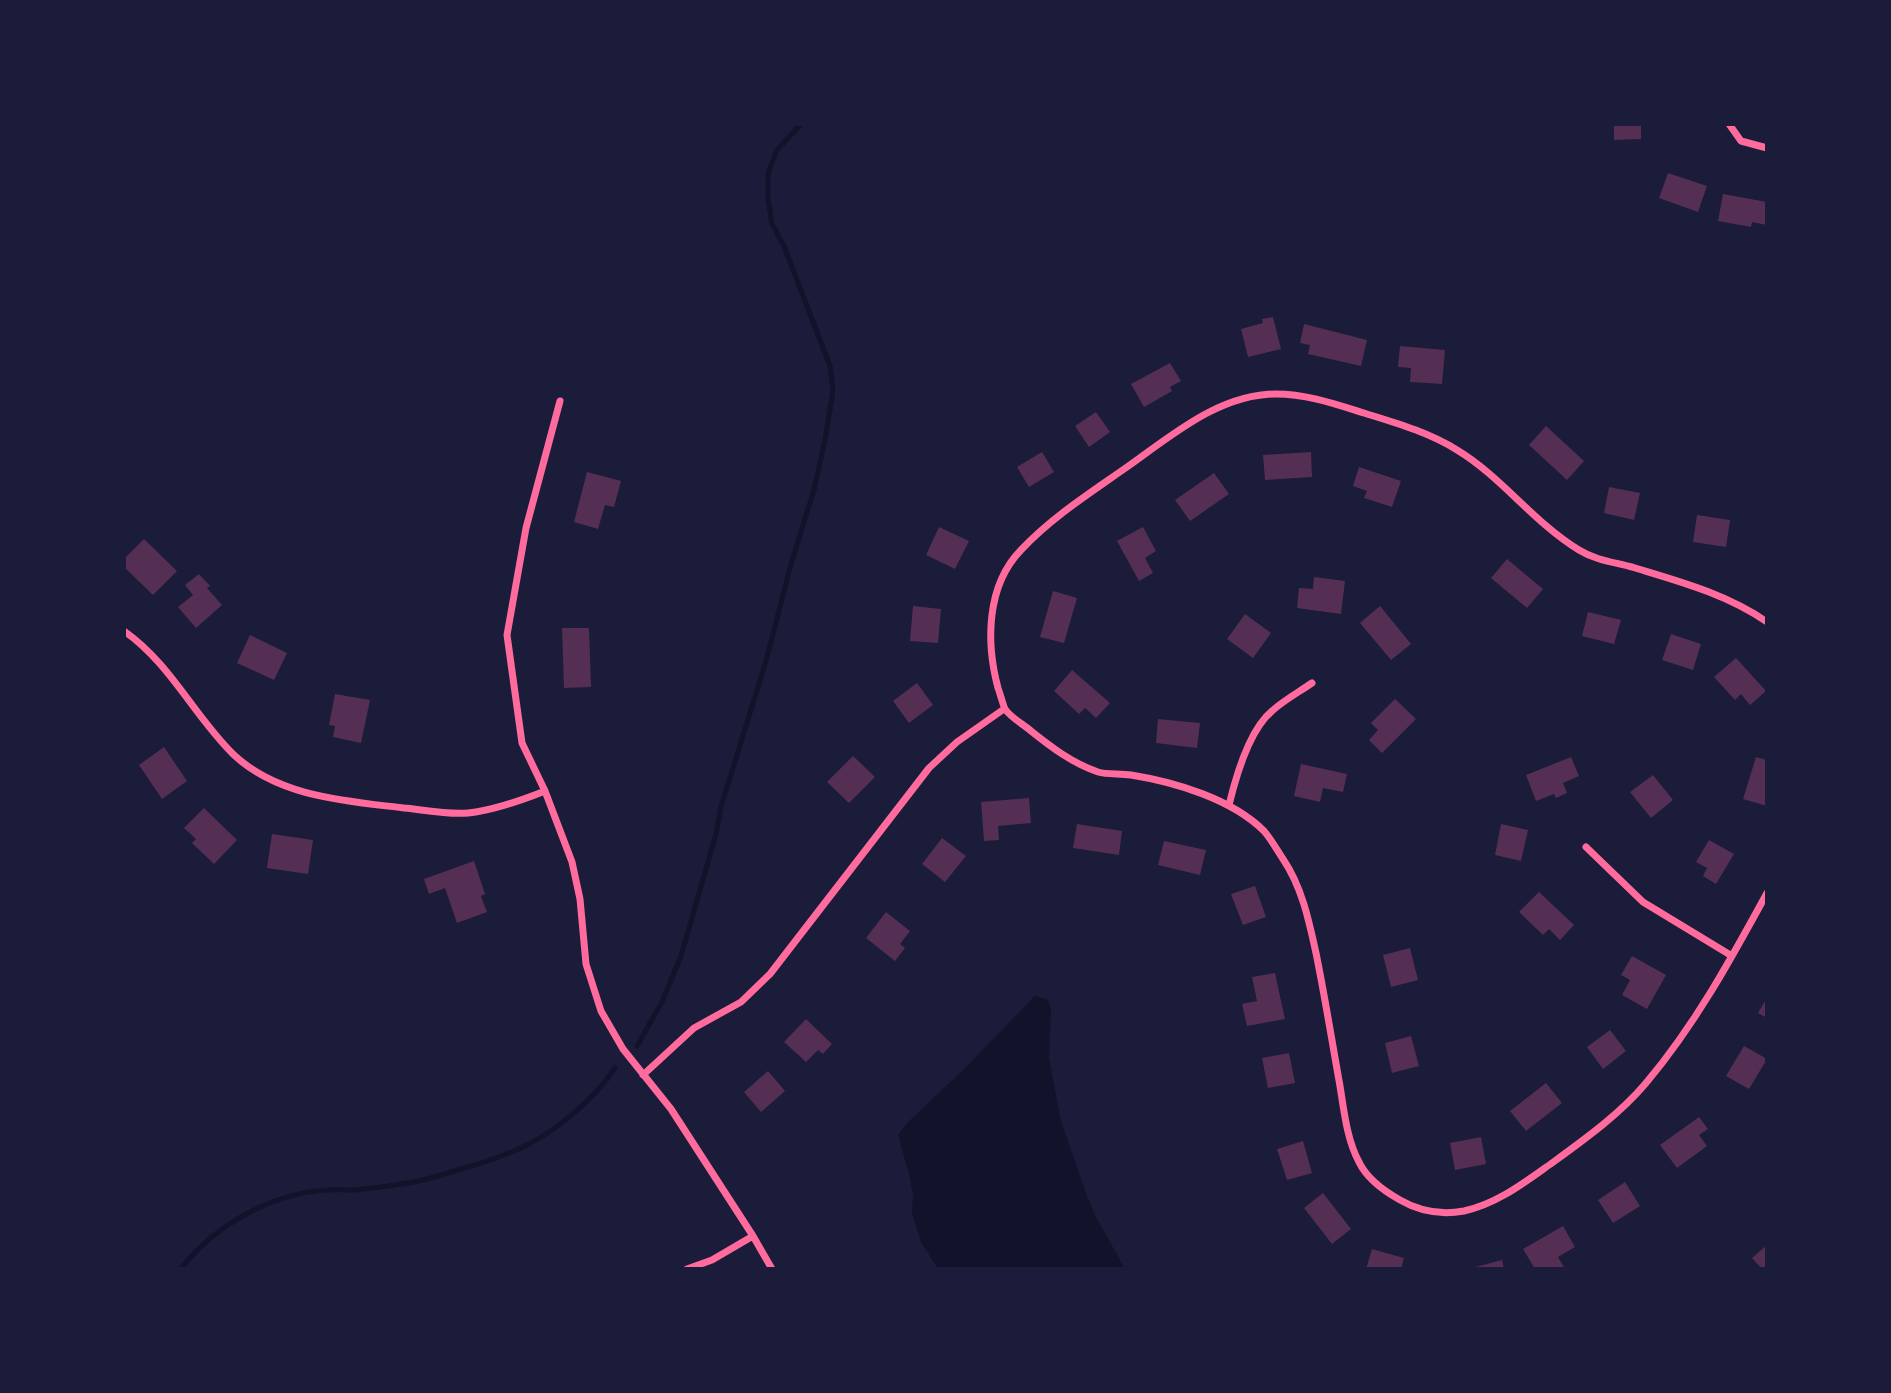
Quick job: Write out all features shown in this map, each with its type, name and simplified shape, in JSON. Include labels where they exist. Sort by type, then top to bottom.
[{"type":"street","points":[[1728,124],[1741,141],[1767,148]]},
{"type":"street","points":[[1767,622],[1746,608],[1700,589],[1600,560],[1581,551],[1542,522],[1479,465],[1432,436],[1311,398],[1281,394],[1239,400],[1186,425],[1052,520],[1008,566],[995,600],[991,620],[993,668],[1004,709],[1059,753],[1101,774],[1129,775],[1177,786],[1229,804],[1264,831],[1288,866],[1307,910],[1347,1124],[1357,1159],[1363,1171],[1385,1192],[1412,1207],[1449,1213],[1492,1203],[1591,1135],[1643,1087],[1688,1029],[1767,893]]},
{"type":"street","points":[[560,401],[526,528],[507,635],[522,743],[545,791],[572,862],[580,899],[586,964],[601,1011],[643,1075],[671,1109],[772,1269]]},
{"type":"street","points":[[124,631],[161,664],[209,727],[237,757],[252,769],[286,786],[338,800],[465,813],[498,807],[545,791]]},
{"type":"street","points":[[1229,804],[1237,773],[1252,738],[1270,712],[1312,683]]},
{"type":"street","points":[[643,1075],[694,1028],[741,1002],[770,974],[929,768],[957,742],[1004,709]]},
{"type":"street","points":[[1586,847],[1643,902],[1732,956]]},
{"type":"street","points":[[687,1269],[712,1260],[753,1236]]},
{"type":"shaded area","points":[[1035,996],[1048,1000],[1051,1009],[1049,1058],[1061,1121],[1087,1196],[1125,1269],[938,1269],[921,1242],[912,1213],[913,1195],[898,1135]]},
{"type":"building","points":[[1614,124],[1641,124],[1641,139],[1614,140]]},
{"type":"building","points":[[1668,173],[1707,186],[1698,212],[1659,198]]},
{"type":"building","points":[[1723,194],[1767,202],[1767,225],[1752,222],[1751,227],[1718,221]]},
{"type":"building","points":[[1273,317],[1281,349],[1248,357],[1241,329],[1263,323],[1262,319]]},
{"type":"building","points":[[1304,324],[1367,340],[1361,366],[1308,354],[1310,345],[1300,343]]},
{"type":"building","points":[[1400,346],[1445,350],[1442,384],[1410,382],[1411,368],[1398,367]]},
{"type":"building","points":[[1170,363],[1181,381],[1170,387],[1172,391],[1144,407],[1131,384]]},
{"type":"building","points":[[1096,412],[1110,432],[1089,447],[1075,426]]},
{"type":"building","points":[[1546,426],[1584,461],[1567,480],[1529,445]]},
{"type":"building","points":[[1042,452],[1054,472],[1029,487],[1017,467]]},
{"type":"building","points":[[1311,452],[1312,477],[1265,480],[1263,455]]},
{"type":"building","points":[[1359,467],[1401,481],[1392,507],[1364,498],[1367,491],[1353,486]]},
{"type":"building","points":[[587,472],[621,481],[614,507],[605,505],[598,529],[574,522]]},
{"type":"building","points":[[1214,473],[1229,494],[1190,521],[1175,500]]},
{"type":"building","points":[[1609,487],[1640,493],[1634,520],[1604,513]]},
{"type":"building","points":[[1697,515],[1730,520],[1726,547],[1693,542]]},
{"type":"building","points":[[939,527],[969,541],[955,569],[926,555]]},
{"type":"building","points":[[1143,527],[1156,551],[1145,558],[1153,573],[1139,581],[1117,541]]},
{"type":"building","points":[[144,539],[177,571],[153,595],[124,567],[124,559]]},
{"type":"building","points":[[1507,559],[1543,589],[1527,608],[1491,578]]},
{"type":"building","points":[[199,574],[222,605],[196,628],[178,607],[193,595],[185,585]]},
{"type":"building","points":[[1314,577],[1345,581],[1341,614],[1297,608],[1299,588],[1313,589]]},
{"type":"building","points":[[1053,591],[1077,598],[1064,643],[1040,637]]},
{"type":"building","points":[[913,606],[941,609],[938,643],[910,641]]},
{"type":"building","points":[[1380,606],[1411,644],[1391,660],[1360,623]]},
{"type":"building","points":[[1588,612],[1621,620],[1614,644],[1582,636]]},
{"type":"building","points":[[1245,614],[1271,633],[1253,658],[1227,639]]},
{"type":"building","points":[[562,628],[589,628],[591,687],[564,688]]},
{"type":"building","points":[[1671,634],[1701,644],[1693,670],[1662,660]]},
{"type":"building","points":[[250,635],[287,653],[274,680],[237,663]]},
{"type":"building","points":[[1736,658],[1766,691],[1750,705],[1741,694],[1735,700],[1714,677]]},
{"type":"building","points":[[1072,670],[1110,703],[1096,718],[1085,708],[1079,714],[1054,691]]},
{"type":"building","points":[[917,683],[933,705],[909,723],[893,701]]},
{"type":"building","points":[[335,694],[370,700],[361,743],[333,737],[335,726],[329,725]]},
{"type":"building","points":[[1395,699],[1416,719],[1382,753],[1369,740],[1378,730],[1371,723]]},
{"type":"building","points":[[1158,719],[1200,723],[1197,748],[1156,743]]},
{"type":"building","points":[[164,747],[187,781],[162,799],[139,765]]},
{"type":"building","points":[[853,756],[875,777],[849,803],[827,782]]},
{"type":"building","points":[[1571,757],[1579,776],[1563,783],[1567,793],[1556,798],[1554,794],[1536,801],[1526,775]]},
{"type":"building","points":[[1756,757],[1767,760],[1767,806],[1743,799]]},
{"type":"building","points":[[1301,764],[1347,774],[1343,792],[1323,788],[1320,802],[1294,796]]},
{"type":"building","points":[[1653,775],[1673,800],[1651,818],[1630,792]]},
{"type":"building","points":[[1029,798],[1031,823],[998,826],[999,840],[984,841],[981,802]]},
{"type":"building","points":[[204,808],[237,840],[214,864],[192,843],[196,839],[184,828]]},
{"type":"building","points":[[1077,824],[1122,831],[1119,855],[1073,848]]},
{"type":"building","points":[[1501,824],[1528,830],[1521,861],[1495,855]]},
{"type":"building","points":[[272,834],[313,840],[308,874],[267,868]]},
{"type":"building","points":[[942,838],[966,856],[945,882],[922,864]]},
{"type":"building","points":[[1709,840],[1734,854],[1716,884],[1703,876],[1707,868],[1696,862]]},
{"type":"building","points":[[1164,841],[1206,850],[1200,875],[1158,865]]},
{"type":"building","points":[[474,861],[485,894],[481,896],[487,912],[457,923],[445,888],[429,894],[424,879]]},
{"type":"building","points":[[1255,886],[1266,917],[1243,925],[1231,894]]},
{"type":"building","points":[[1539,892],[1574,925],[1560,940],[1549,929],[1543,935],[1519,912]]},
{"type":"building","points":[[886,912],[910,931],[900,944],[905,948],[895,961],[866,938]]},
{"type":"building","points":[[1410,948],[1418,980],[1391,987],[1383,955]]},
{"type":"building","points":[[1632,956],[1666,975],[1647,1009],[1622,995],[1630,980],[1621,975]]},
{"type":"building","points":[[1275,973],[1285,1019],[1247,1026],[1242,1004],[1257,1001],[1252,977]]},
{"type":"building","points":[[1767,998],[1767,1018],[1758,1013]]},
{"type":"building","points":[[806,1019],[832,1044],[823,1054],[818,1050],[806,1062],[784,1042]]},
{"type":"building","points":[[1610,1030],[1626,1051],[1603,1069],[1587,1047]]},
{"type":"building","points":[[1411,1036],[1419,1066],[1392,1073],[1385,1043]]},
{"type":"building","points":[[1744,1046],[1767,1059],[1749,1089],[1726,1076]]},
{"type":"building","points":[[1289,1053],[1295,1083],[1268,1088],[1262,1058]]},
{"type":"building","points":[[768,1071],[785,1091],[761,1112],[744,1092]]},
{"type":"building","points":[[1546,1083],[1562,1103],[1526,1131],[1510,1111]]},
{"type":"building","points":[[1699,1117],[1708,1129],[1699,1135],[1707,1146],[1677,1168],[1660,1145]]},
{"type":"building","points":[[1481,1137],[1486,1164],[1455,1170],[1450,1143]]},
{"type":"building","points":[[1303,1141],[1312,1173],[1287,1180],[1277,1149]]},
{"type":"building","points":[[1625,1182],[1640,1206],[1613,1223],[1598,1200]]},
{"type":"building","points":[[1323,1193],[1351,1229],[1332,1244],[1304,1208]]},
{"type":"building","points":[[1563,1226],[1575,1247],[1558,1257],[1565,1269],[1535,1269],[1523,1249]]},
{"type":"building","points":[[1767,1245],[1767,1269],[1762,1269],[1752,1258]]},
{"type":"building","points":[[1372,1249],[1404,1258],[1401,1269],[1366,1269]]},
{"type":"building","points":[[1502,1260],[1504,1269],[1472,1269],[1472,1268]]},
{"type":"waterway","points":[[637,1046],[662,1002],[681,956],[716,834],[721,807],[814,490],[825,440],[833,391],[830,366],[784,246],[772,224],[768,199],[768,173],[777,150],[801,124]]},
{"type":"waterway","points":[[181,1269],[194,1253],[227,1226],[265,1205],[306,1192],[365,1189],[415,1182],[482,1163],[523,1147],[574,1113],[597,1091],[615,1068]]}]
